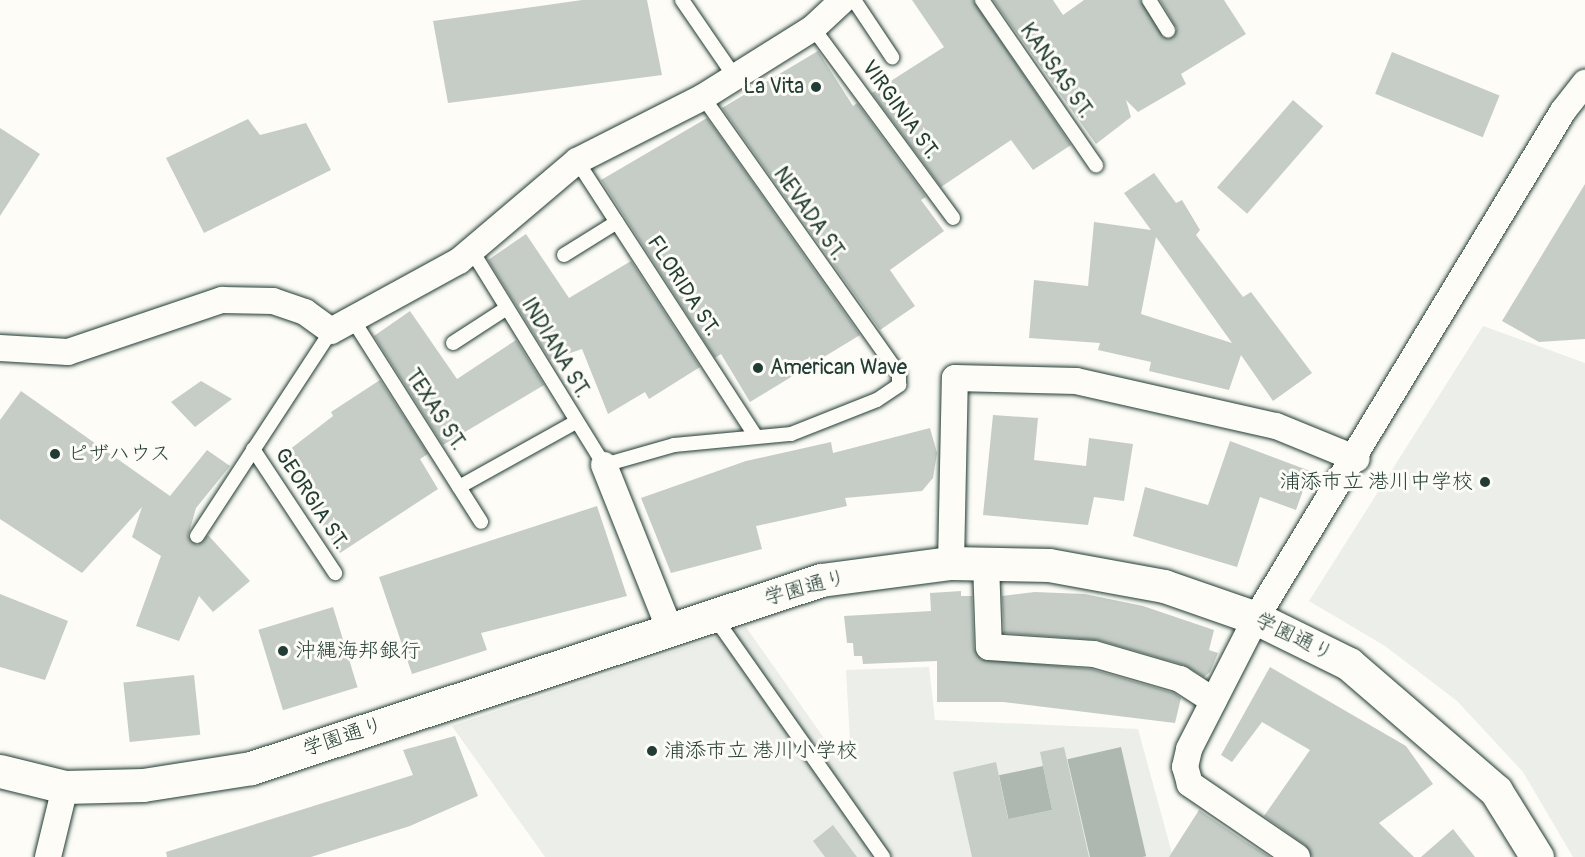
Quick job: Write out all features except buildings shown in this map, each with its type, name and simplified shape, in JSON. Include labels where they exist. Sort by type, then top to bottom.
[{"type":"street","points":[[0,348],[68,352],[222,300],[273,301],[342,325],[472,250],[577,160],[703,98],[813,28],[843,0]]},
{"type":"street","points":[[1297,857],[1190,784],[1185,767],[1189,749],[1256,618],[1357,459],[1563,111],[1585,83]]},
{"type":"street","points":[[951,563],[955,378],[1076,381],[1276,426],[1357,459]]},
{"type":"street","points":[[604,465],[670,630]]},
{"type":"street","name":"学園通り","points":[[0,771],[65,787],[143,785],[251,768],[820,580],[951,563],[986,563],[1110,572],[1256,618],[1348,664],[1496,791],[1537,857]]},
{"type":"street","points":[[986,563],[989,647],[1094,654],[1180,679],[1214,700]]},
{"type":"street","points":[[48,857],[65,787]]},
{"type":"lane","points":[[682,0],[735,77]]},
{"type":"lane","points":[[854,0],[892,57]]},
{"type":"lane","name":"KANSAS ST.","points":[[982,0],[1096,165]]},
{"type":"lane","points":[[1149,0],[1168,30]]},
{"type":"lane","name":"VIRGINIA ST.","points":[[813,28],[953,218]]},
{"type":"lane","name":"NEVADA ST.","points":[[703,98],[881,354],[899,374],[899,385],[877,400],[791,434],[754,434]]},
{"type":"lane","name":"FLORIDA ST.","points":[[577,160],[754,434]]},
{"type":"lane","points":[[564,255],[617,222]]},
{"type":"lane","name":"INDIANA ST.","points":[[472,250],[604,465]]},
{"type":"lane","points":[[453,342],[507,308]]},
{"type":"lane","points":[[197,536],[253,449],[342,325]]},
{"type":"lane","name":"TEXAS ST.","points":[[342,325],[459,487],[481,522]]},
{"type":"lane","points":[[459,487],[576,422]]},
{"type":"lane","points":[[604,465],[674,445],[754,434]]},
{"type":"lane","name":"GEORGIA ST.","points":[[253,449],[334,573]]},
{"type":"lane","points":[[712,615],[883,857]]},
{"type":"shaded area","name":"浦添市立 港川中学校","points":[[1483,326],[1585,363],[1585,857],[1573,857],[1523,772],[1457,701],[1385,646],[1309,601]]},
{"type":"shaded area","name":"浦添市立 港川小学校","points":[[746,627],[840,761],[850,742],[846,670],[929,667],[935,720],[1138,729],[1173,857],[545,857],[452,726]]},
{"type":"shaded area","points":[[1121,747],[1146,856],[1090,857],[1067,759]]},
{"type":"shaded area","points":[[1043,766],[1052,810],[1008,819],[999,775]]},
{"type":"place","name":"La Vita","points":[[816,87]]},
{"type":"place","name":"American Wave","points":[[758,368]]},
{"type":"place","name":"ピザハウス","points":[[55,454]]},
{"type":"place","name":"浦添市立 港川中学校","points":[[1485,482]]},
{"type":"place","name":"沖縄海邦銀行","points":[[283,651]]},
{"type":"place","name":"浦添市立 港川小学校","points":[[652,751]]}]
